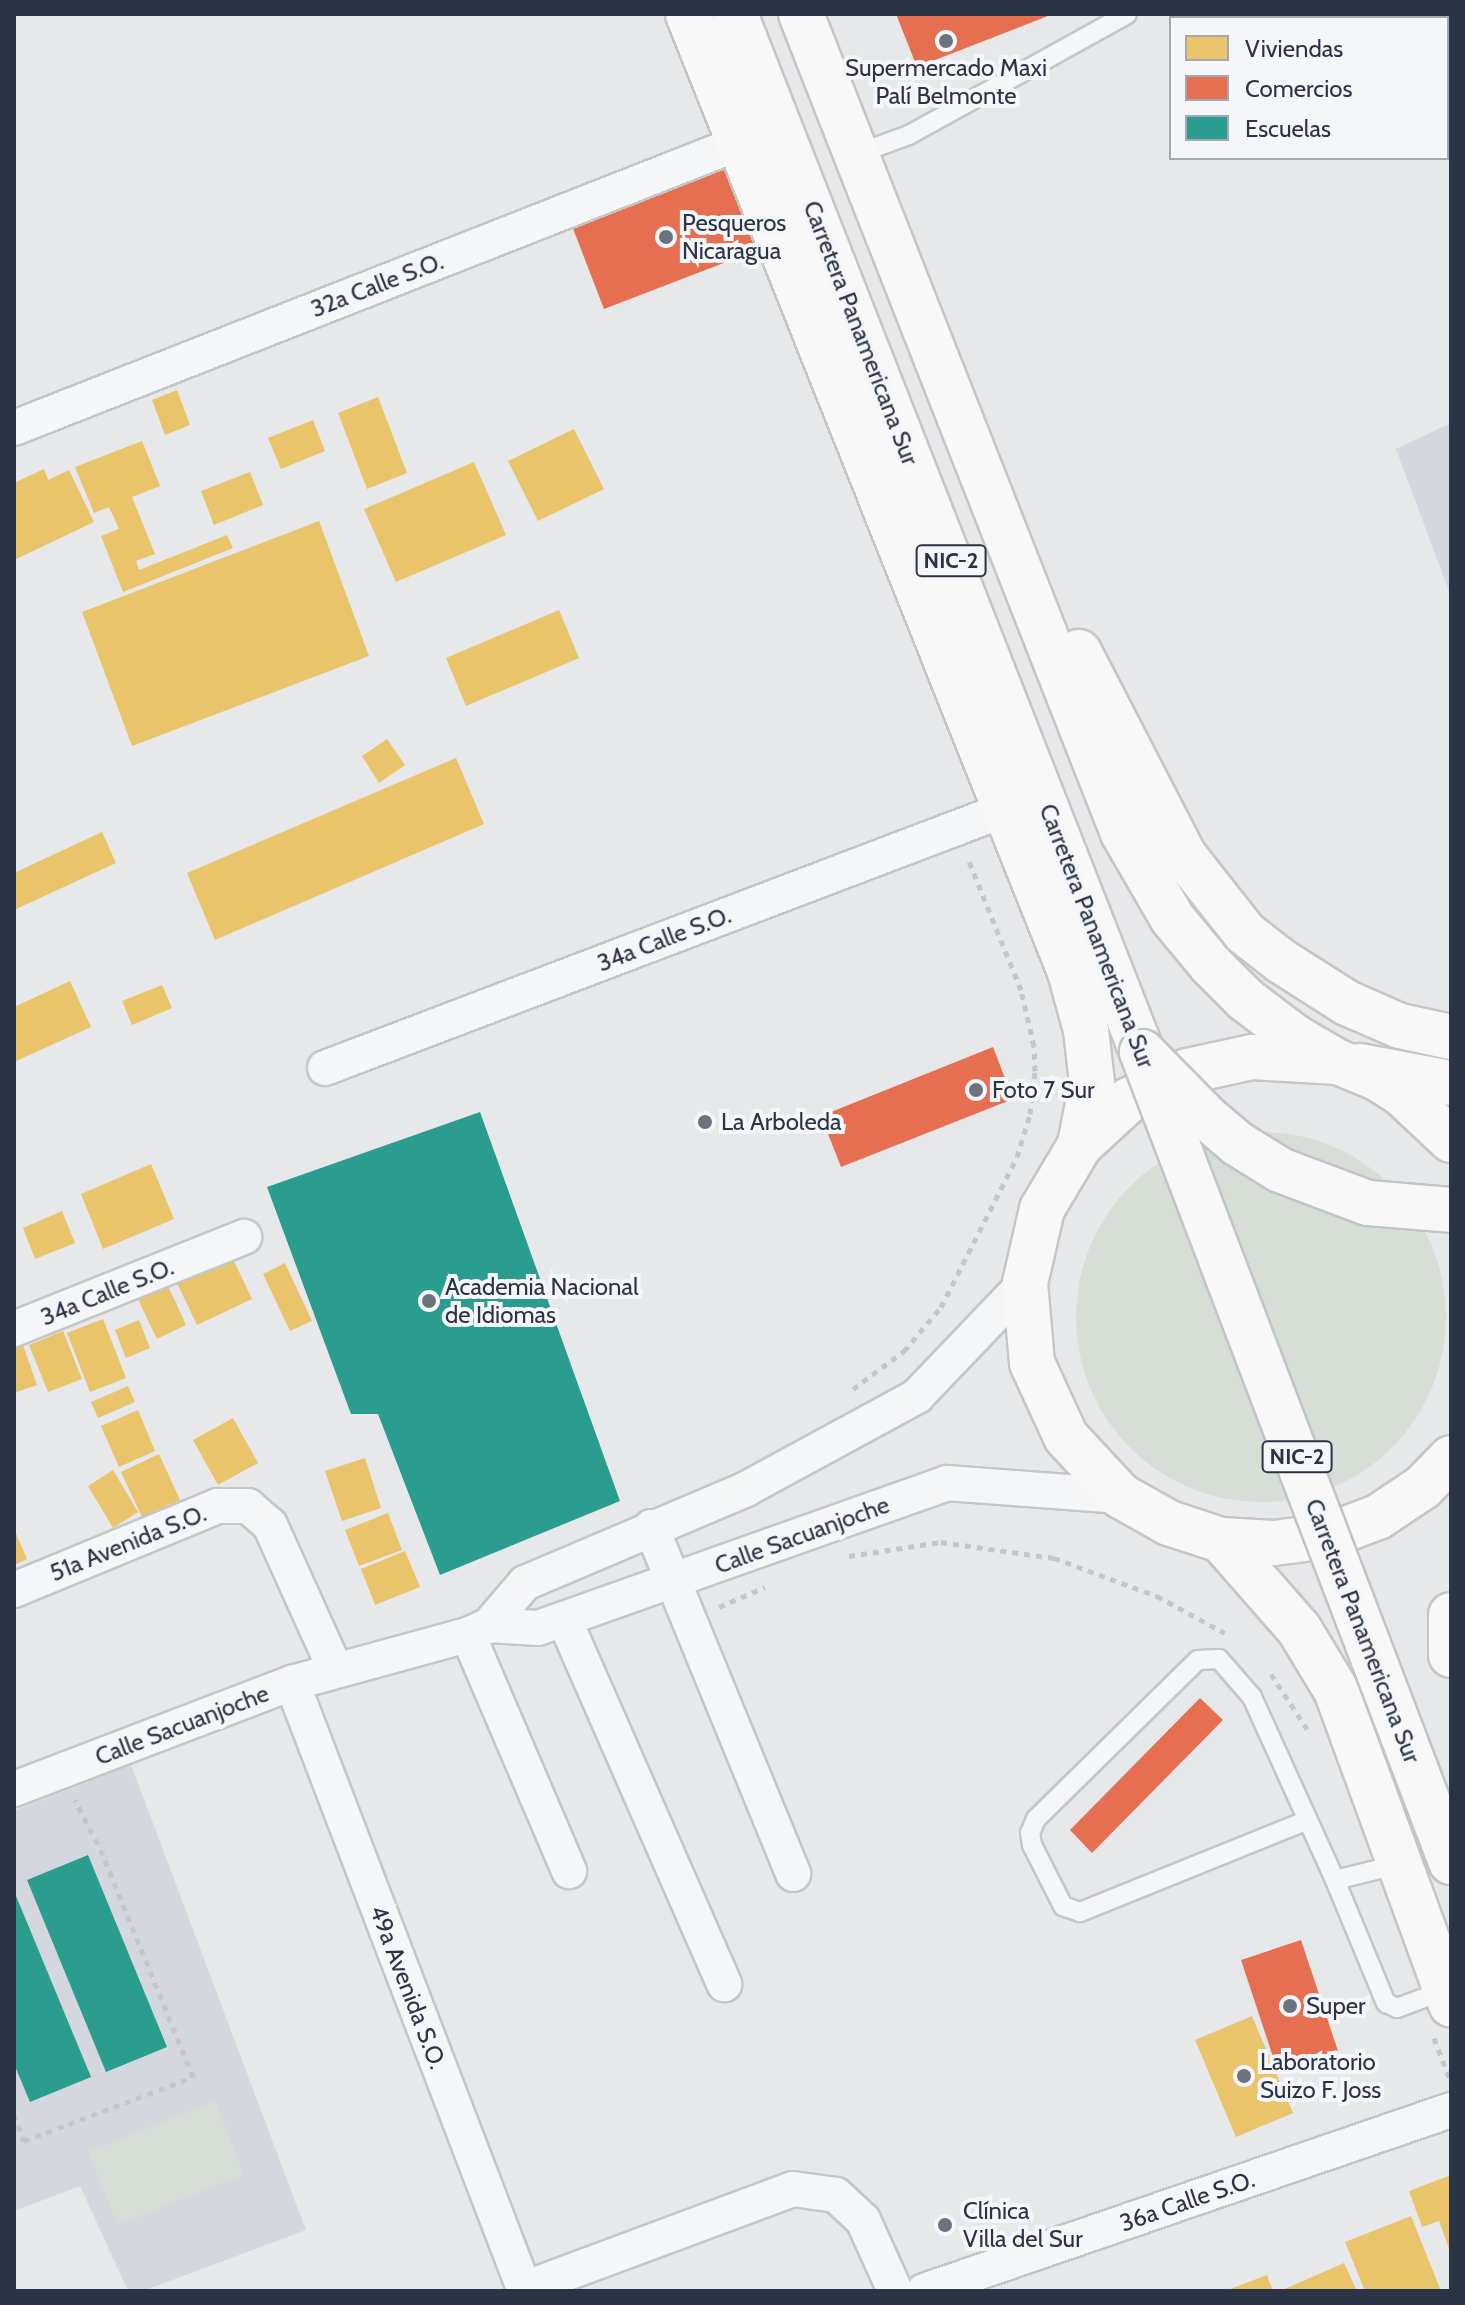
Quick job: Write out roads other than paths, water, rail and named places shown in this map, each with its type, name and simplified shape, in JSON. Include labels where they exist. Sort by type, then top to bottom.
[{"type":"main road","name":"Carretera Panamericana Sur","points":[[688,14],[1070,972],[1086,1030],[1092,1083],[1080,1145]]},
{"type":"main road","name":"Carretera Panamericana Sur","points":[[735,14],[1142,1052],[1451,1862]]},
{"type":"main road","name":"NIC-2","points":[[801,14],[1123,833],[1172,918],[1211,965],[1246,1000],[1295,1037],[1401,1093],[1448,1134]]},
{"type":"main road","points":[[966,430],[1185,857],[1211,895],[1245,933],[1281,961],[1347,1003],[1400,1026],[1451,1037]]},
{"type":"main road","points":[[1142,1052],[1217,1126],[1280,1170],[1368,1203],[1451,1210]]},
{"type":"main road","name":"NIC-2","points":[[1338,1062],[1252,1057],[1188,1071],[1129,1100],[1080,1145],[1042,1209],[1025,1283],[1032,1363],[1066,1437],[1121,1496],[1169,1523],[1221,1540],[1274,1543],[1327,1536],[1378,1517],[1423,1487],[1451,1458]]},
{"type":"main road","points":[[1338,1062],[1451,1083]]},
{"type":"main road","name":"Carretera Panamericana Sur","points":[[1221,1540],[1299,1629],[1336,1690],[1448,1998]]},
{"type":"main road","points":[[1451,1615],[1451,1655]]},
{"type":"street","name":"32a Calle S.O.","points":[[14,428],[739,143]]},
{"type":"street","name":"34a Calle S.O.","points":[[325,1068],[1004,810]]},
{"type":"street","name":"34a Calle S.O.","points":[[14,1329],[244,1237]]},
{"type":"street","points":[[569,1871],[479,1630],[525,1583],[746,1489],[917,1396],[1025,1283]]},
{"type":"street","name":"Calle Sacuanjoche","points":[[14,1789],[292,1683],[479,1630],[538,1628],[947,1483],[1121,1496]]},
{"type":"street","name":"51a Avenida S.O.","points":[[14,1590],[218,1506],[248,1506],[270,1525],[335,1669]]},
{"type":"street","points":[[651,1527],[793,1874]]},
{"type":"street","points":[[564,1619],[724,1984]]},
{"type":"street","name":"49a Avenida S.O.","points":[[292,1683],[525,2290]]},
{"type":"street","name":"36a Calle S.O.","points":[[924,2291],[1451,2110]]},
{"type":"street","points":[[525,2290],[793,2189],[836,2195],[863,2220],[895,2291]]},
{"type":"lane","points":[[857,154],[909,135],[1127,14]]},
{"type":"lane","points":[[1308,1820],[1080,1912],[1063,1906],[1032,1845],[1030,1833],[1036,1819],[1198,1660],[1219,1659],[1252,1697],[1308,1820],[1335,1880],[1386,2003],[1397,2008],[1448,1998]]},
{"type":"lane","points":[[1335,1880],[1400,1864]]},
{"type":"place","name":"Supermercado Maxi Palí Belmonte","points":[[946,41]]},
{"type":"place","name":"Pesqueros Nicaragua","points":[[666,237]]},
{"type":"place","name":"Foto 7 Sur","points":[[976,1090]]},
{"type":"place","name":"La Arboleda","points":[[705,1122]]},
{"type":"place","name":"Academia Nacional de Idiomas","points":[[429,1301]]},
{"type":"place","name":"Super","points":[[1290,2006]]},
{"type":"place","name":"Laboratorio Suizo F. Joss","points":[[1244,2076]]},
{"type":"place","name":"Clínica Villa del Sur","points":[[945,2225]]}]
